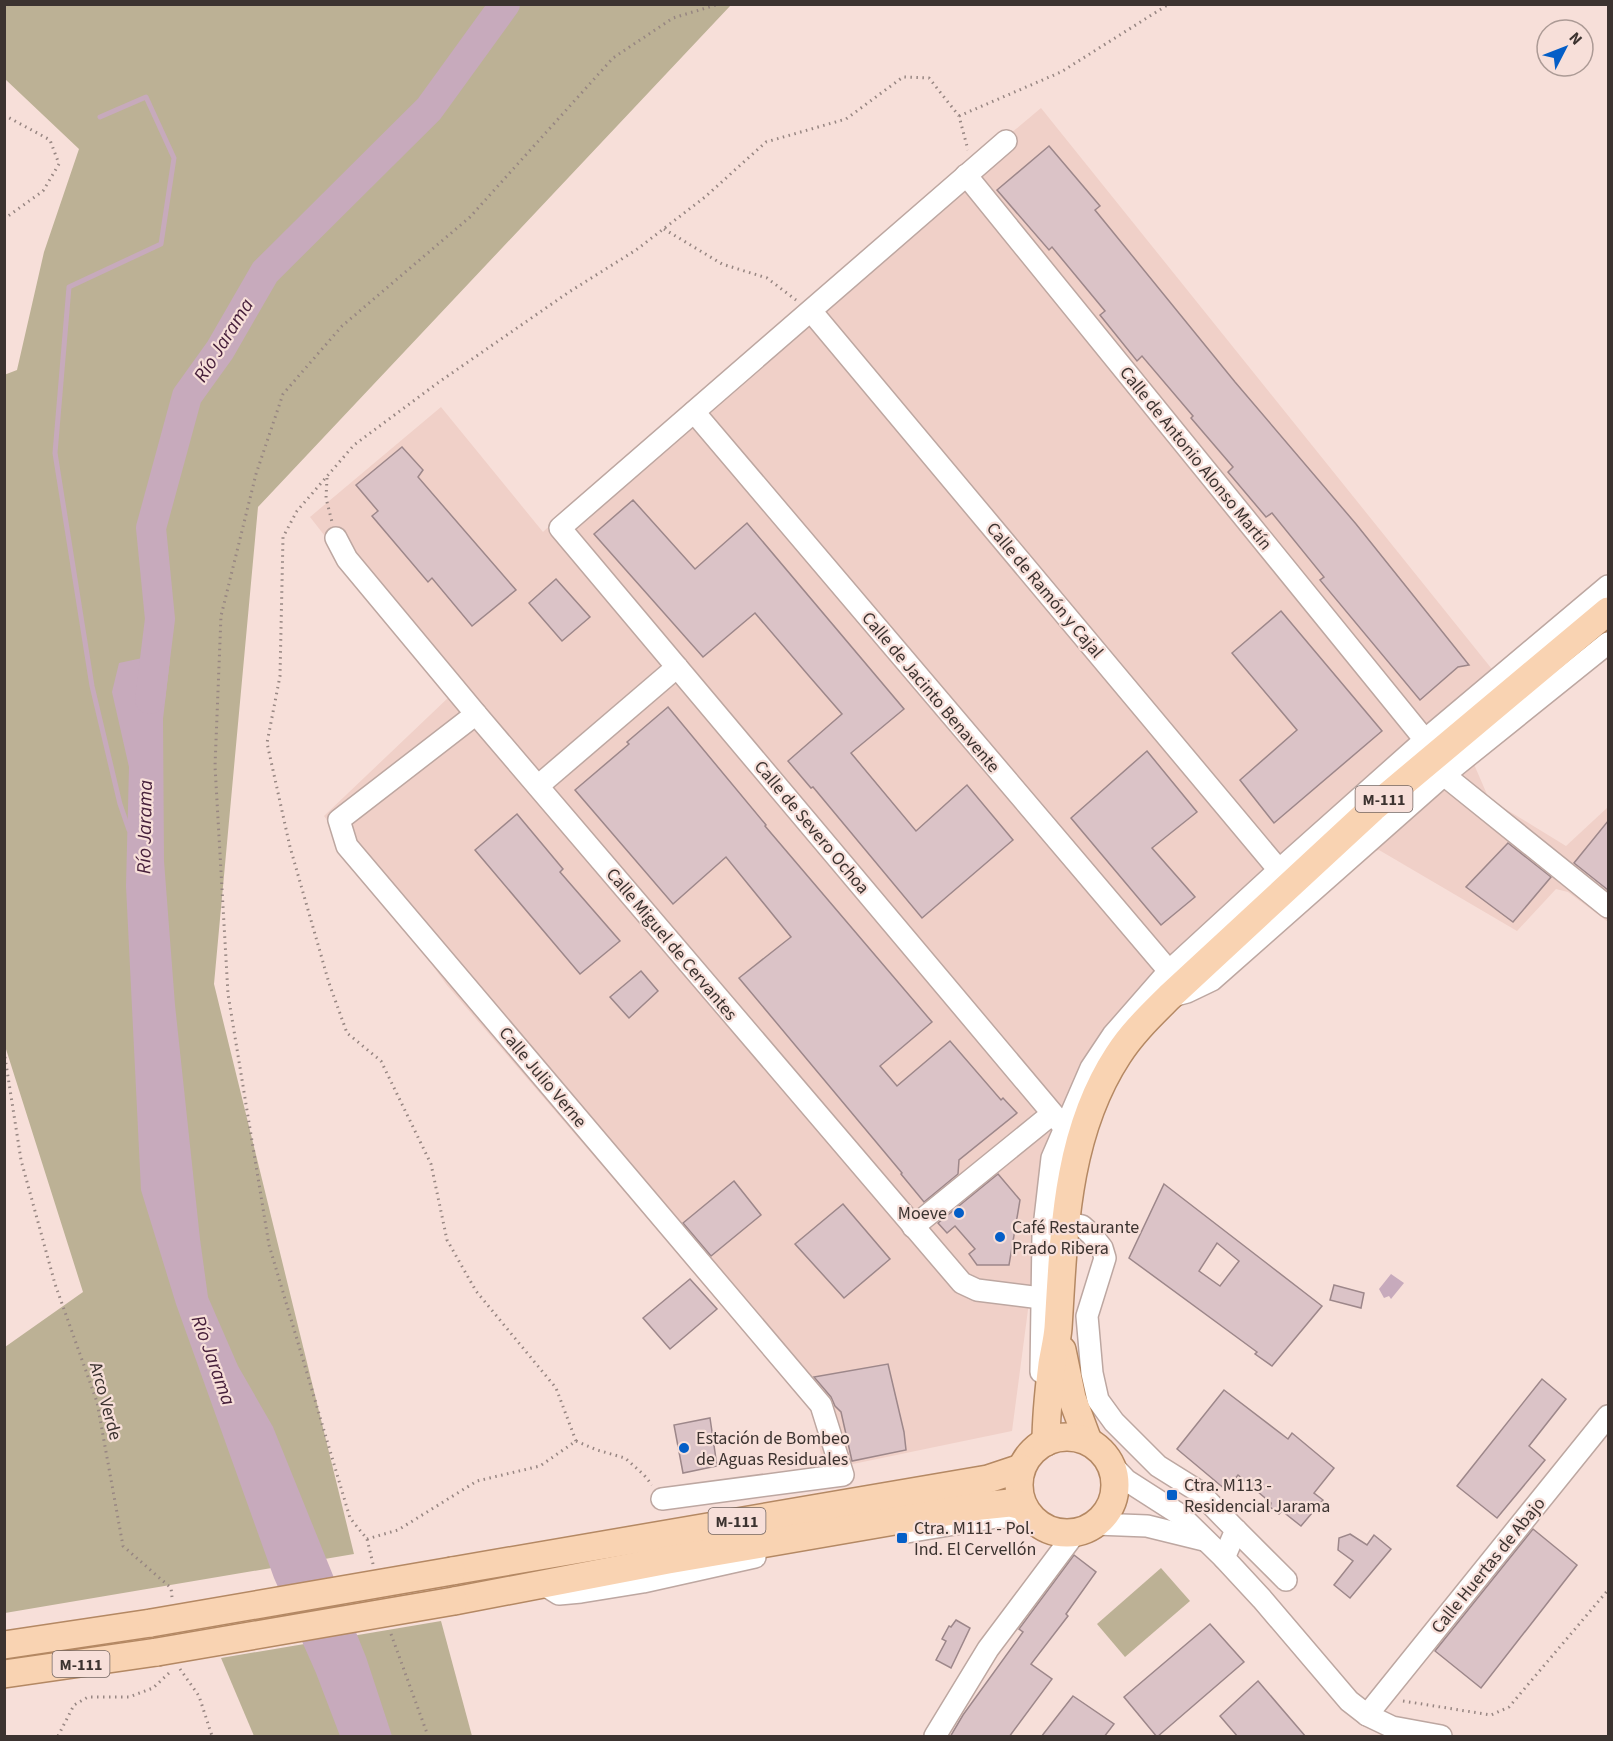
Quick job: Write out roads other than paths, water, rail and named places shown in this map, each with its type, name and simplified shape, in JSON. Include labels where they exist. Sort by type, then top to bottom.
[{"type":"main road","name":"M-111","points":[[1027,1512],[1018,1487],[1034,1453],[1058,1331],[1064,1222],[1073,1169],[1097,1094],[1119,1053],[1142,1025],[1169,984],[1373,808],[1608,611]]},
{"type":"main road","name":"M-111","points":[[1058,1331],[1072,1398],[1088,1441]]},
{"type":"main road","name":"M-111","points":[[4,1645],[151,1623],[988,1479],[1034,1453],[1053,1438],[1071,1437],[1088,1441],[1101,1450],[1110,1464]]},
{"type":"main road","points":[[1086,1528],[1107,1514],[1114,1498],[1115,1480],[1110,1464]]},
{"type":"main road","name":"M-111","points":[[4,1674],[168,1663],[454,1601],[668,1560],[981,1506],[1010,1503],[1027,1512],[1045,1527],[1060,1534],[1086,1528]]},
{"type":"street","points":[[694,412],[1006,141]]},
{"type":"street","name":"Calle de Antonio Alonso Martín","points":[[970,172],[1425,740]]},
{"type":"street","name":"Calle de Ramón y Cajal","points":[[811,311],[1279,870]]},
{"type":"street","name":"Calle de Severo Ochoa","points":[[694,412],[560,528],[1058,1120]]},
{"type":"street","name":"Calle de Jacinto Benavente","points":[[694,412],[1169,984]]},
{"type":"street","name":"Calle Miguel de Cervantes","points":[[336,538],[347,559],[476,714],[962,1283],[977,1290],[1041,1299]]},
{"type":"street","points":[[913,1227],[1058,1120],[1113,1035],[1169,984],[1279,870],[1425,740],[1608,586]]},
{"type":"street","points":[[1169,984],[1188,992],[1212,980],[1444,775],[1608,643]]},
{"type":"street","points":[[538,786],[677,667]]},
{"type":"street","name":"Calle Julio Verne","points":[[476,714],[339,820],[347,846],[821,1405],[843,1475],[662,1498]]},
{"type":"street","points":[[1444,775],[1608,907]]},
{"type":"street","points":[[1034,1453],[1042,1354],[1043,1236],[1058,1120]]},
{"type":"street","points":[[1064,1222],[1082,1226],[1102,1248],[1105,1258],[1087,1316],[1092,1373],[1098,1400],[1114,1422],[1158,1466],[1198,1491],[1286,1580]]},
{"type":"street","name":"Calle Huertas de Abajo","points":[[1367,1714],[1608,1416]]},
{"type":"street","points":[[1110,1464],[1126,1480],[1179,1514],[1224,1558],[1349,1701],[1367,1714],[1392,1727],[1441,1737]]},
{"type":"street","points":[[934,1737],[988,1649],[1086,1528],[1147,1526],[1204,1540]]},
{"type":"street","points":[[1224,1558],[1236,1530]]},
{"type":"water","points":[[147,657],[170,659],[163,719],[164,861],[175,1005],[208,1297],[238,1366],[273,1427],[366,1657],[392,1736],[340,1736],[316,1673],[274,1578],[176,1304],[141,1190],[126,886],[129,767],[112,692],[119,663]]},
{"type":"water","points":[[1391,1274],[1404,1283],[1391,1299],[1389,1296],[1384,1298],[1379,1289]]},
{"type":"waterway","name":"Río Jarama","points":[[150,699],[160,619],[151,528],[187,396],[220,350],[265,272],[429,109],[505,4]]},
{"type":"waterway","points":[[100,117],[146,97],[174,158],[161,244],[69,287],[55,453],[92,686],[120,804],[129,830]]},
{"type":"place","name":"Moeve","points":[[959,1213]]},
{"type":"place","name":"Café Restaurante Prado Ribera","points":[[1000,1237]]},
{"type":"place","name":"Estación de Bombeo de Aguas Residuales","points":[[684,1448]]},
{"type":"place","name":"Ctra. M113 - Residencial Jarama","points":[[1172,1495]]},
{"type":"place","name":"Ctra. M111 - Pol. Ind. El Cervellón","points":[[902,1538]]}]
